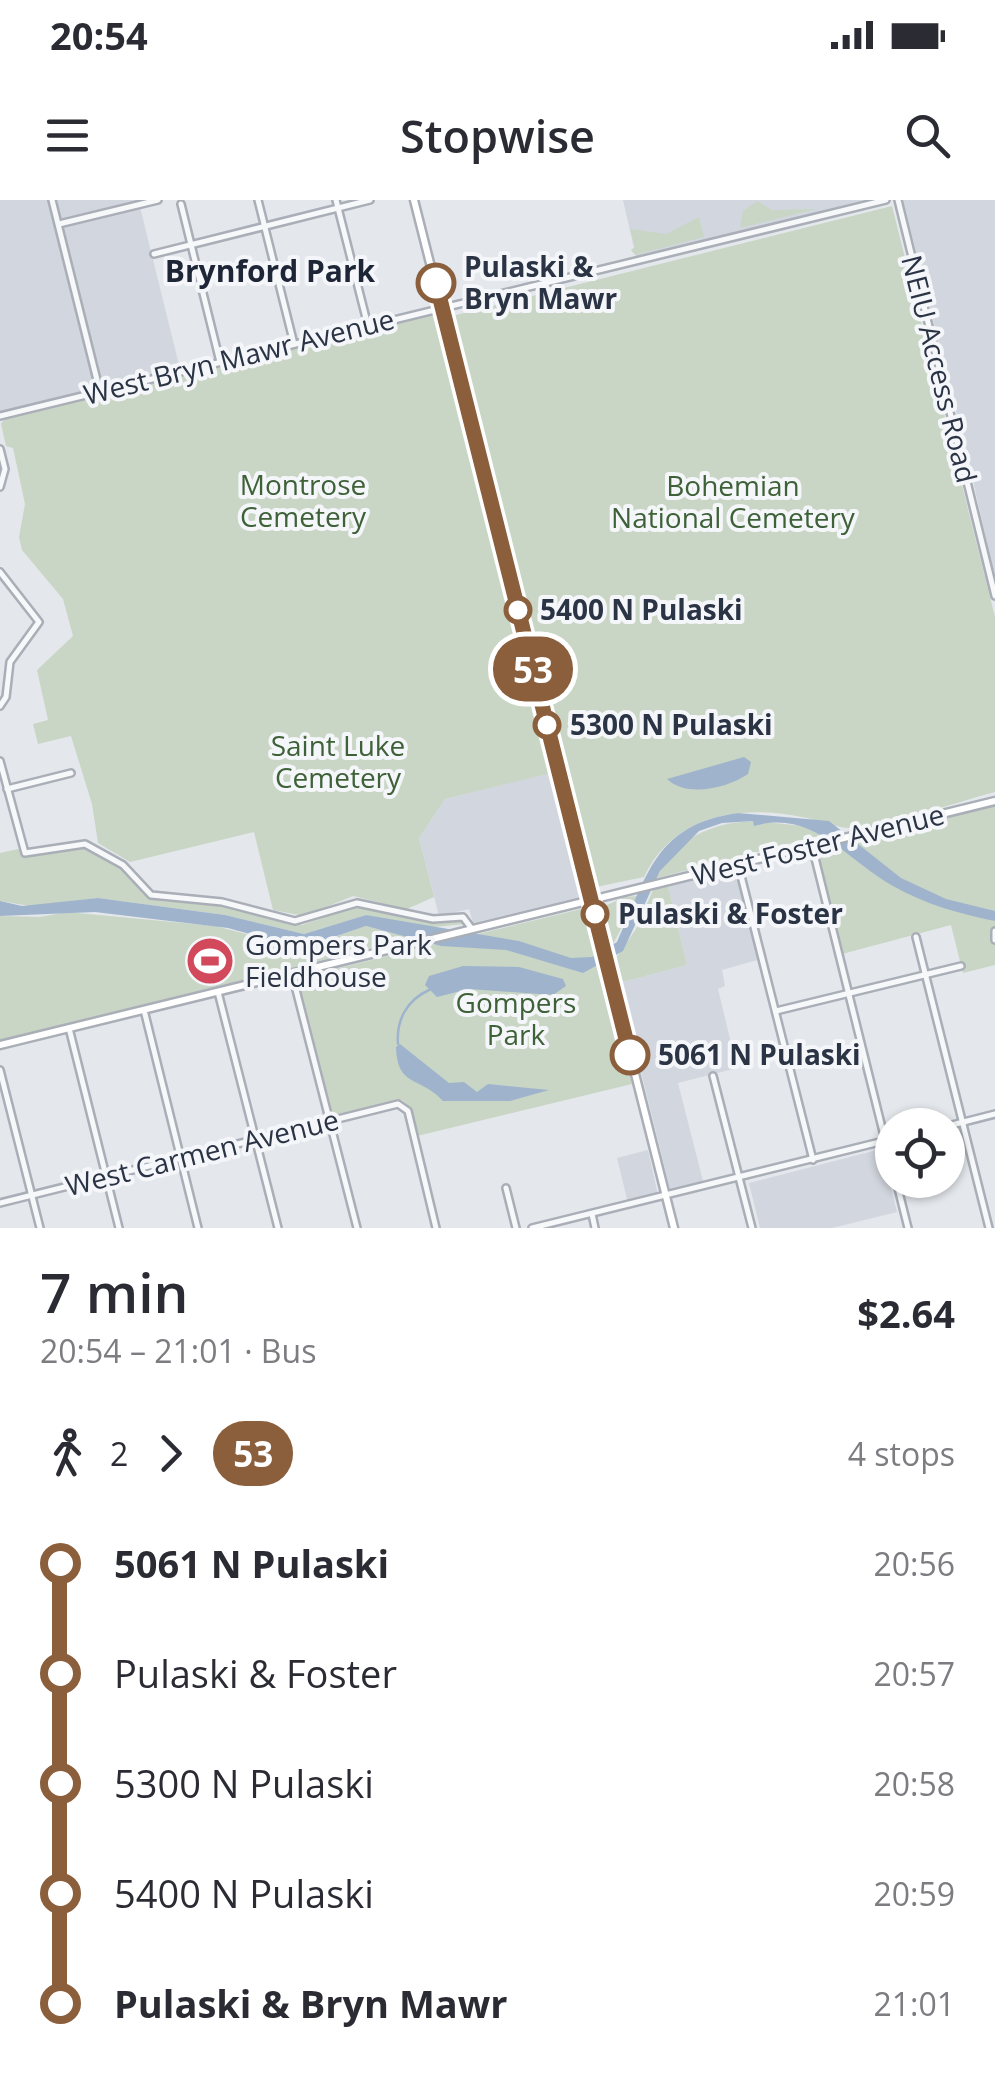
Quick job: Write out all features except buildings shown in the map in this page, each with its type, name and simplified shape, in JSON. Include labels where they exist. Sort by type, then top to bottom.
[{"type":"main road","points":[[414,200],[674,1228]]},
{"type":"main road","name":"West Foster Avenue","points":[[0,1045],[995,801]]},
{"type":"street","points":[[52,200],[100,392]]},
{"type":"street","points":[[58,225],[158,200]]},
{"type":"street","points":[[258,200],[294,344]]},
{"type":"street","points":[[154,254],[337,204],[370,200]]},
{"type":"street","name":"West Bryn Mawr Avenue","points":[[0,416],[886,200]]},
{"type":"street","name":"NEIU Access Road","points":[[898,200],[995,596]]},
{"type":"street","points":[[181,204],[220,362]]},
{"type":"street","points":[[337,204],[368,326]]},
{"type":"street","points":[[0,450],[5,469],[0,487]]},
{"type":"street","points":[[0,572],[39,622],[10,662],[6,697],[0,706]]},
{"type":"street","points":[[0,760],[25,853],[85,844],[123,865],[151,895],[222,902],[295,921],[357,904],[432,919],[463,917],[472,930]]},
{"type":"street","points":[[7,789],[71,774]]},
{"type":"street","points":[[812,846],[880,1108]]},
{"type":"street","points":[[738,864],[813,1160]]},
{"type":"street","points":[[995,931],[995,940]]},
{"type":"street","points":[[916,937],[958,1108]]},
{"type":"street","points":[[776,1011],[961,966]]},
{"type":"street","points":[[292,974],[357,1228]]},
{"type":"street","points":[[218,992],[278,1228]]},
{"type":"street","points":[[144,1010],[198,1228]]},
{"type":"street","points":[[69,1028],[119,1228]]},
{"type":"street","points":[[0,1070],[40,1228]]},
{"type":"street","points":[[713,1076],[752,1228]]},
{"type":"street","name":"West Carmen Avenue","points":[[0,1203],[404,1106],[436,1228]]},
{"type":"street","points":[[965,1121],[995,1114]]},
{"type":"street","points":[[965,1134],[989,1228]]},
{"type":"street","points":[[532,1228],[875,1144]]},
{"type":"street","points":[[506,1188],[516,1228]]},
{"type":"street","points":[[900,1198],[908,1228]]},
{"type":"street","points":[[592,1214],[595,1228]]},
{"type":"shaded area","points":[[0,200],[163,200],[140,207],[180,369],[0,413]]},
{"type":"shaded area","points":[[623,200],[864,200],[636,257]]},
{"type":"shaded area","points":[[903,200],[995,200],[995,580],[969,462]]},
{"type":"shaded area","points":[[553,772],[584,896],[473,923],[469,909],[439,916],[419,838],[445,799]]},
{"type":"shaded area","points":[[735,870],[761,959],[722,970],[725,986],[718,989],[737,1068],[678,1083],[704,1185],[671,1193],[619,983],[687,965],[668,886]]},
{"type":"shaded area","points":[[648,1150],[659,1200],[629,1207],[617,1158]]},
{"type":"shaded area","points":[[875,1151],[875,1198],[893,1198],[897,1212],[832,1228],[760,1228],[749,1183]]},
{"type":"green space","points":[[757,201],[772,210],[816,209],[740,228],[743,211]]},
{"type":"green space","name":"Bohemian National Cemetery","points":[[892,206],[995,617],[995,792],[906,818],[853,828],[779,813],[732,814],[711,819],[672,840],[644,877],[596,887],[452,316]]},
{"type":"green space","points":[[699,217],[704,237],[635,255],[631,250],[635,247],[630,229],[666,234]]},
{"type":"green space","name":"Montrose Cemetery","points":[[435,314],[551,773],[445,799],[419,838],[434,897],[407,909],[353,896],[304,916],[273,910],[254,832],[130,862],[98,843],[92,804],[71,736],[38,744],[33,724],[48,720],[37,670],[73,636],[63,599],[22,550],[19,537],[25,504],[13,448],[6,446],[1,424],[5,418]]},
{"type":"green space","points":[[995,806],[995,965],[963,973],[951,925],[842,954],[817,850]]},
{"type":"green space","points":[[754,821],[804,826],[826,834],[657,878],[673,853],[696,835],[724,825]]},
{"type":"green space","points":[[73,846],[88,849],[121,868],[148,897],[159,901],[219,905],[302,925],[355,907],[438,923],[460,920],[464,924],[425,928],[366,915],[304,934],[225,915],[98,898],[30,906],[0,901],[0,853],[18,849],[27,857]]},
{"type":"green space","points":[[668,886],[687,965],[619,983],[615,959],[636,929],[653,890]]},
{"type":"green space","points":[[638,896],[612,946],[601,908],[624,897]]},
{"type":"green space","name":"Gompers Park","points":[[581,909],[587,914],[632,1084],[417,1136],[410,1107],[402,1100],[333,1115],[298,978]]},
{"type":"green space","name":"Gompers Park","points":[[67,912],[215,926],[290,945],[319,942],[366,926],[412,938],[0,1040],[0,916],[40,917]]},
{"type":"water","points":[[744,757],[751,762],[748,774],[719,787],[685,788],[667,779]]},
{"type":"water","points":[[738,813],[829,821],[901,878],[946,899],[995,911],[995,921],[942,908],[905,892],[811,830],[794,824],[754,826],[753,821],[722,823],[699,831],[660,871],[623,951],[583,973],[506,950],[441,946],[366,926],[319,942],[290,945],[228,928],[95,912],[0,916],[0,901],[22,906],[98,898],[225,915],[304,934],[366,915],[519,941],[571,958],[592,957],[617,942],[647,875],[671,841],[710,819]]},
{"type":"water","points":[[463,966],[519,967],[563,979],[566,986],[553,995],[469,989],[437,997],[425,985],[429,976]]},
{"type":"water","points":[[400,1044],[449,1083],[464,1082],[477,1092],[488,1084],[549,1090],[510,1101],[443,1101],[406,1076],[397,1060],[396,1047]]},
{"type":"waterway","points":[[398,1044],[404,1012],[429,990]]},
{"type":"bus line","name":"53","points":[[436,283],[630,1055]]},
{"type":"place","name":"Pulaski & Bryn Mawr","points":[[436,283]]},
{"type":"place","name":"5400 N Pulaski","points":[[518,610]]},
{"type":"place","name":"5300 N Pulaski","points":[[547,725]]},
{"type":"place","name":"Pulaski & Foster","points":[[595,914]]},
{"type":"place","name":"Gompers Park Fieldhouse","points":[[210,961]]},
{"type":"place","name":"5061 N Pulaski","points":[[630,1055]]},
{"type":"district","name":"Brynford Park","points":[[270,272]]},
{"type":"park label","name":"Saint Luke Cemetery","points":[[338,762]]}]
